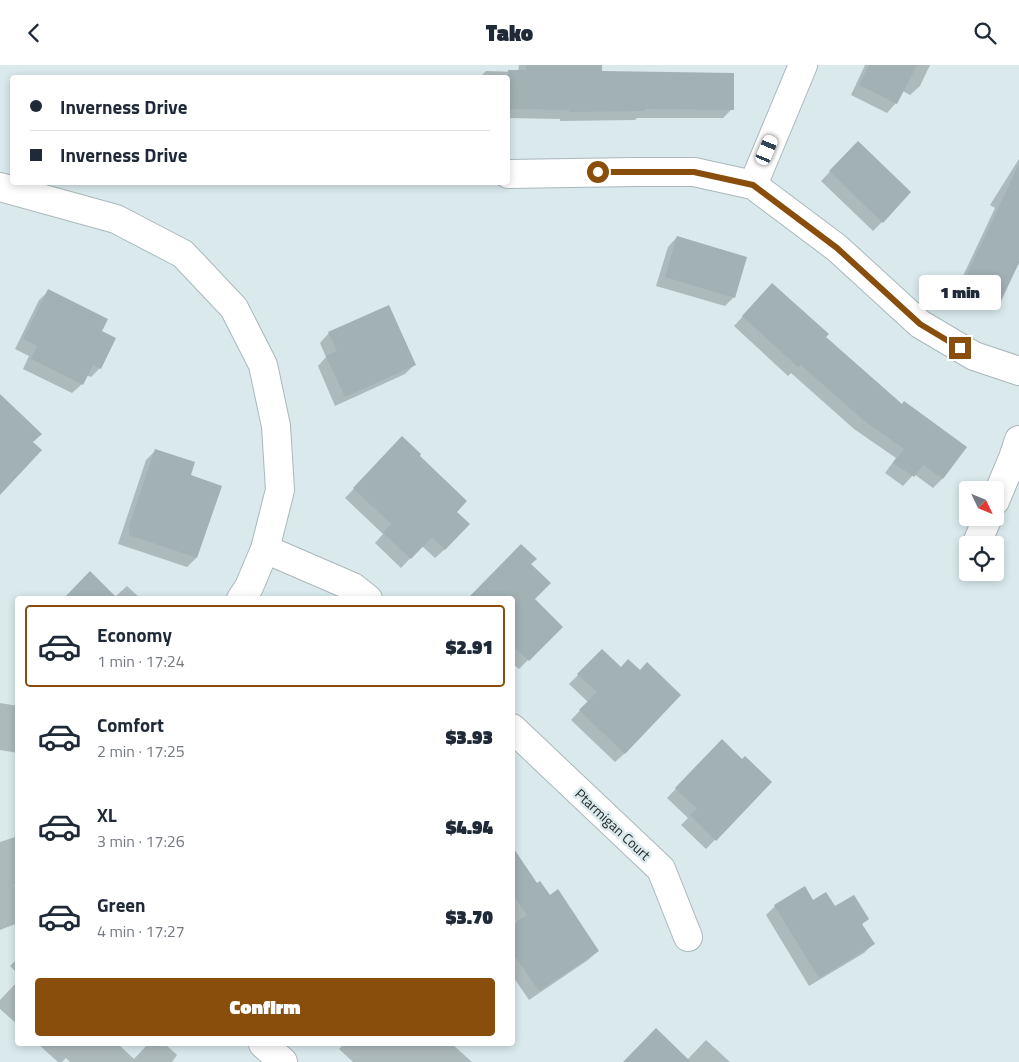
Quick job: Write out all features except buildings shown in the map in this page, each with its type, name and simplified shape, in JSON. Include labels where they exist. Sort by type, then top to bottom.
[{"type":"street","points":[[753,185],[803,65]]},
{"type":"street","points":[[510,174],[635,171],[694,172],[753,185],[837,248],[920,324],[974,356],[1019,371]]},
{"type":"street","points":[[0,187],[116,219],[183,254],[234,309],[263,365],[276,426],[280,490],[265,549],[243,596]]},
{"type":"street","points":[[1003,481],[1019,440]]},
{"type":"street","points":[[265,549],[353,587],[364,596]]},
{"type":"street","name":"Ptarmigan Court","points":[[515,731],[661,869],[688,937]]},
{"type":"street","points":[[266,1046],[283,1062]]},
{"type":"route","points":[[598,172],[694,172],[753,185],[837,248],[920,324],[960,348]]}]
